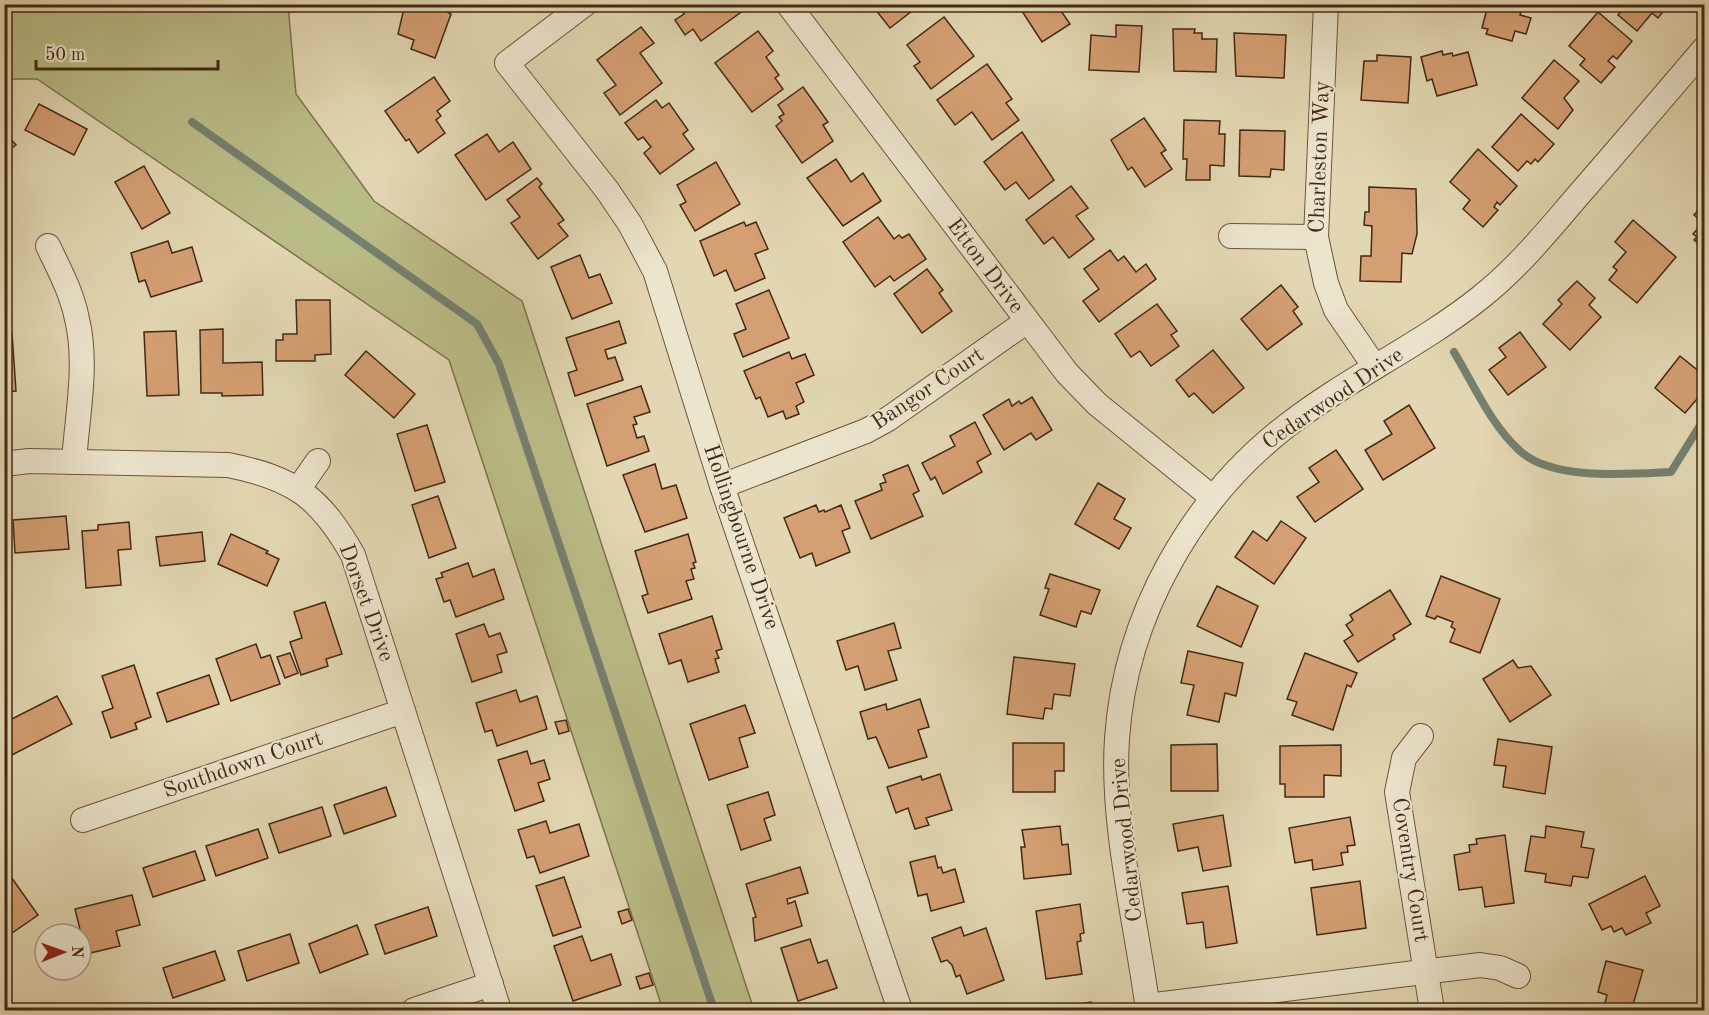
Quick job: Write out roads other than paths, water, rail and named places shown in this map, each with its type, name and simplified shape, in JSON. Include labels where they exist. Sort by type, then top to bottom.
[{"type":"street","name":"Hollingbourne Drive","points":[[585,4],[507,63],[527,92],[607,190],[630,224],[654,271],[722,486],[900,1011]]},
{"type":"street","name":"Etton Drive","points":[[788,4],[1067,373],[1097,404],[1213,498]]},
{"type":"street","name":"Charleston Way","points":[[1326,4],[1316,237],[1326,283],[1336,310],[1375,368]]},
{"type":"street","name":"Cedarwood Drive","points":[[1147,1008],[1119,809],[1117,740],[1124,683],[1136,636],[1154,592],[1178,549],[1213,498],[1249,457],[1290,423],[1449,321],[1516,267],[1704,49]]},
{"type":"street","points":[[1231,236],[1316,237]]},
{"type":"street","points":[[48,246],[65,280],[80,336],[82,354],[74,462]]},
{"type":"street","name":"Bangor Court","points":[[722,486],[866,431],[888,419],[1027,321]]},
{"type":"street","name":"Dorset Drive","points":[[4,464],[29,461],[228,465],[259,471],[299,488],[337,528],[353,555],[500,1011]]},
{"type":"street","points":[[299,488],[318,461]]},
{"type":"street","name":"Southdown Court","points":[[83,820],[403,711]]},
{"type":"street","name":"Coventry Court","points":[[1421,736],[1404,758],[1397,792],[1432,1011]]},
{"type":"street","points":[[1147,1008],[1480,965],[1500,968],[1518,976]]},
{"type":"street","points":[[414,1011],[491,984]]},
{"type":"waterway","points":[[192,122],[477,324],[499,364],[714,1010]]},
{"type":"waterway","points":[[1454,352],[1492,417],[1510,441],[1534,461],[1552,467],[1592,474],[1671,472],[1704,419]]}]
